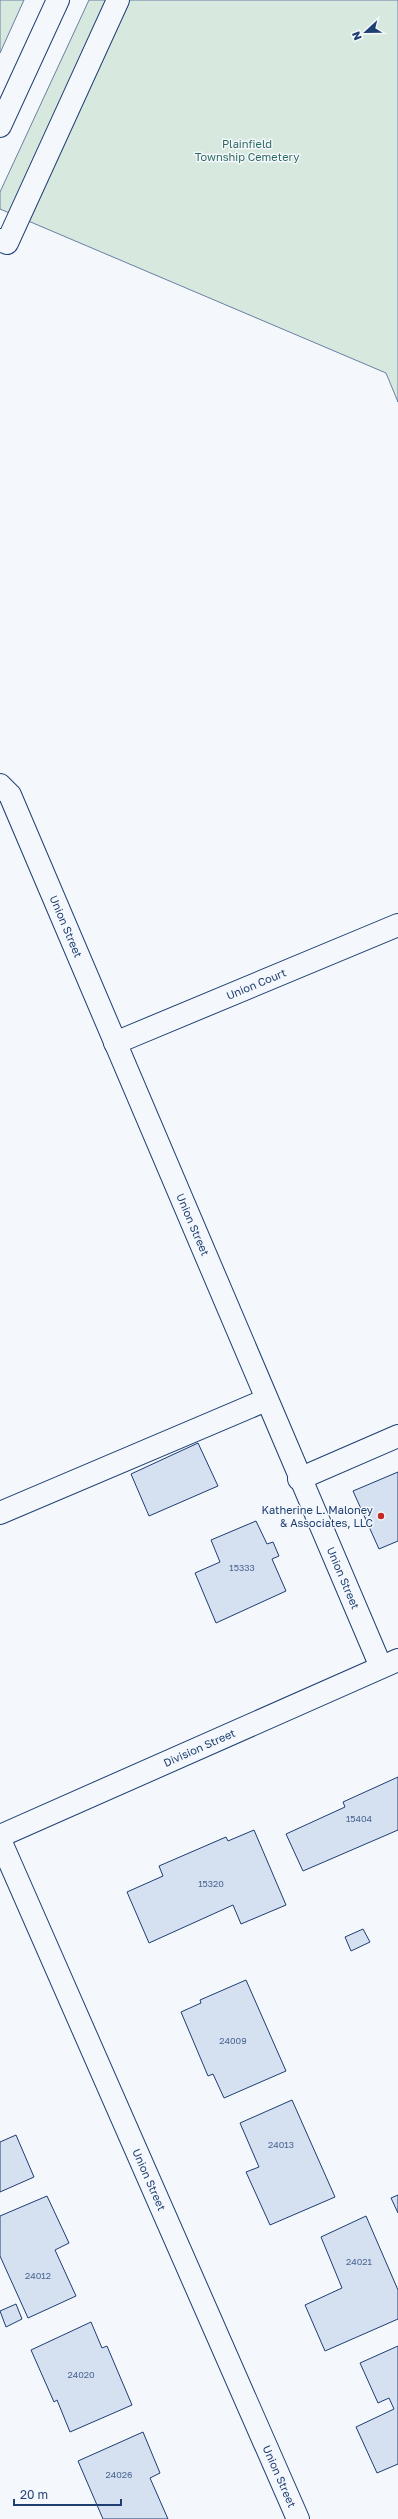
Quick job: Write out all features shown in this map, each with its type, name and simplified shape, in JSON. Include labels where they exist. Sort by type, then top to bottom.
[{"type":"street","points":[[0,126],[58,0]]},
{"type":"street","points":[[0,240],[7,243],[118,0]]},
{"type":"street","name":"Union Street","points":[[0,785],[10,795],[299,1479],[389,1664]]},
{"type":"street","name":"Union Court","points":[[115,1043],[398,925]]},
{"type":"street","points":[[0,1513],[266,1400]]},
{"type":"street","points":[[299,1479],[398,1436]]},
{"type":"street","name":"Division Street","points":[[0,1836],[389,1664]]},
{"type":"street","name":"Union Street","points":[[0,1840],[298,2519]]},
{"type":"green space","points":[[0,0],[24,0],[0,53]]},
{"type":"green space","name":"Plainfield Township Cemetery","points":[[89,0],[398,0],[398,402],[386,373],[0,209],[0,192]]},
{"type":"building","points":[[198,1443],[218,1486],[149,1516],[131,1474]]},
{"type":"building","name":"Katherine L. Maloney & Associates, LLC","points":[[398,1472],[398,1541],[379,1549],[353,1491]]},
{"type":"building","points":[[256,1521],[267,1544],[273,1542],[279,1556],[272,1559],[286,1591],[216,1623],[195,1573],[220,1562],[211,1540]]},
{"type":"building","points":[[398,1777],[398,1830],[303,1871],[286,1834],[345,1807],[343,1802]]},
{"type":"building","points":[[254,1830],[286,1905],[241,1924],[233,1905],[149,1943],[127,1892],[163,1876],[159,1866],[226,1837],[228,1841]]},
{"type":"building","points":[[363,1929],[370,1942],[351,1951],[345,1937]]},
{"type":"building","points":[[246,1980],[286,2071],[224,2098],[213,2074],[208,2076],[181,2012],[201,2003],[200,2000]]},
{"type":"building","points":[[292,2100],[335,2197],[270,2225],[246,2172],[259,2167],[240,2123]]},
{"type":"building","points":[[16,2135],[34,2177],[0,2192],[0,2142]]},
{"type":"building","points":[[398,2195],[398,2213],[391,2198]]},
{"type":"building","points":[[47,2196],[69,2243],[55,2250],[76,2296],[28,2318],[0,2256],[0,2216]]},
{"type":"building","points":[[366,2216],[398,2290],[398,2319],[325,2351],[305,2305],[342,2288],[321,2237]]},
{"type":"building","points":[[16,2304],[22,2319],[6,2327],[0,2311]]},
{"type":"building","points":[[91,2322],[102,2348],[107,2346],[132,2405],[70,2432],[57,2400],[54,2402],[31,2350]]},
{"type":"building","points":[[398,2346],[398,2464],[377,2473],[356,2427],[394,2409],[389,2398],[378,2403],[360,2363]]},
{"type":"building","points":[[143,2432],[160,2473],[150,2478],[168,2519],[103,2519],[78,2461]]},
{"type":"place","name":"Katherine L. Maloney & Associates, LLC","points":[[381,1516]]}]
